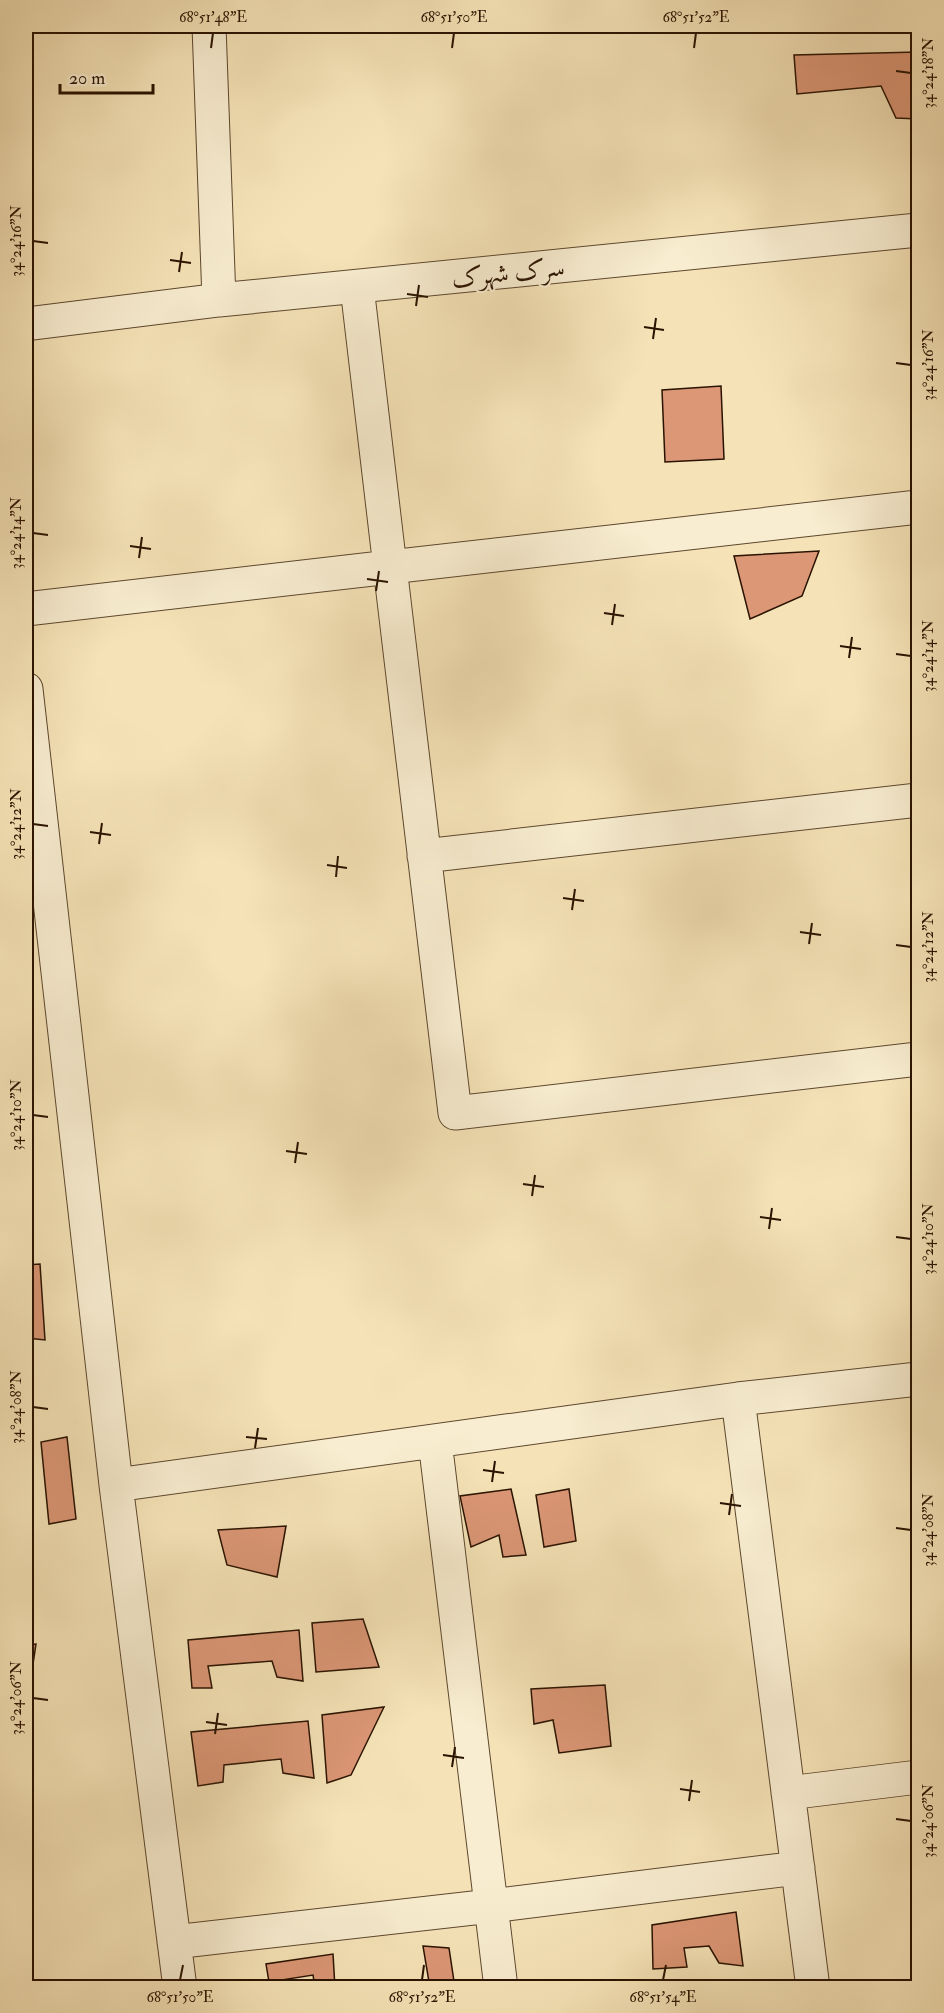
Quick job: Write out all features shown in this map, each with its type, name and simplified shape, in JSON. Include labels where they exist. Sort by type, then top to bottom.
[{"type":"street","points":[[209,26],[219,300]]},
{"type":"street","name":"سرک شهرک","points":[[26,324],[219,300],[918,230]]},
{"type":"street","points":[[357,287],[454,1113],[918,1059]]},
{"type":"street","points":[[26,609],[918,507]]},
{"type":"street","points":[[26,689],[116,1485],[180,1988]]},
{"type":"street","points":[[424,856],[918,800]]},
{"type":"street","points":[[116,1485],[738,1399],[918,1379]]},
{"type":"street","points":[[738,1399],[813,1988]]},
{"type":"street","points":[[435,1441],[501,1988]]},
{"type":"street","points":[[788,1793],[918,1777]]},
{"type":"street","points":[[174,1942],[798,1868]]},
{"type":"building","points":[[918,52],[918,119],[896,118],[881,86],[797,94],[794,55]]},
{"type":"building","points":[[721,386],[724,459],[665,462],[662,390]]},
{"type":"building","points":[[819,551],[802,596],[750,619],[734,556]]},
{"type":"building","points":[[40,1264],[45,1340],[27,1338],[26,1328],[26,1265]]},
{"type":"building","points":[[67,1437],[76,1519],[49,1524],[41,1442]]},
{"type":"building","points":[[511,1489],[526,1555],[503,1557],[499,1535],[471,1547],[460,1496]]},
{"type":"building","points":[[569,1489],[576,1541],[544,1547],[536,1495]]},
{"type":"building","points":[[286,1526],[277,1577],[227,1565],[218,1530]]},
{"type":"building","points":[[363,1619],[379,1667],[316,1672],[312,1623]]},
{"type":"building","points":[[299,1630],[303,1681],[277,1677],[272,1661],[208,1666],[212,1688],[192,1688],[188,1640]]},
{"type":"building","points":[[36,1644],[33,1664],[26,1665],[26,1645]]},
{"type":"building","points":[[605,1685],[611,1746],[559,1753],[553,1720],[534,1724],[531,1689]]},
{"type":"building","points":[[384,1707],[351,1775],[327,1783],[322,1715]]},
{"type":"building","points":[[308,1721],[314,1778],[283,1773],[281,1759],[224,1765],[223,1782],[198,1786],[191,1732]]},
{"type":"building","points":[[736,1912],[743,1966],[719,1963],[709,1946],[684,1948],[687,1967],[653,1969],[652,1925]]},
{"type":"building","points":[[423,1946],[449,1948],[455,1988],[430,1988]]},
{"type":"building","points":[[333,1954],[335,1988],[315,1988],[313,1975],[269,1982],[266,1964]]}]
